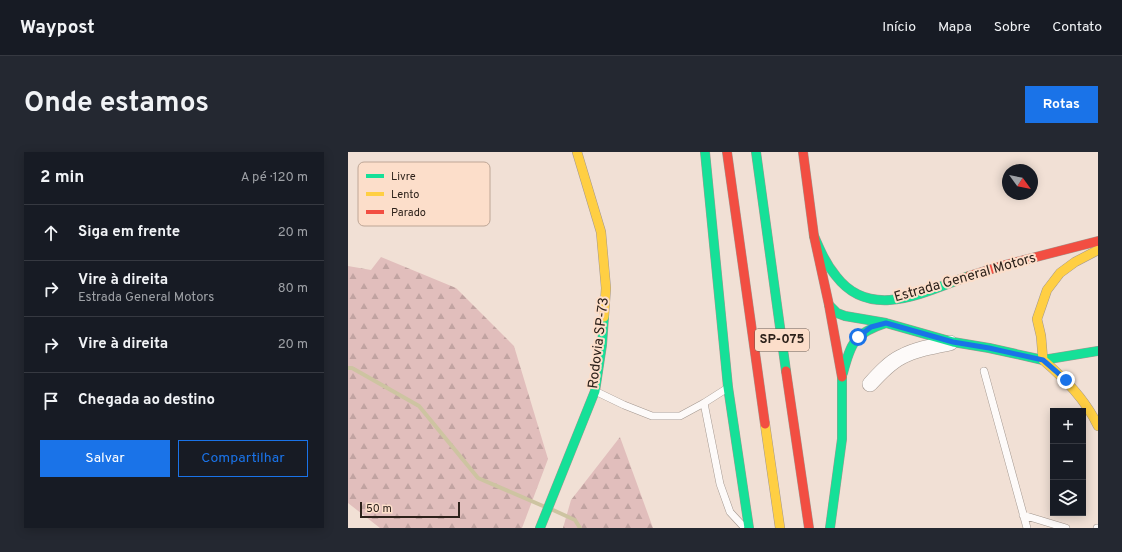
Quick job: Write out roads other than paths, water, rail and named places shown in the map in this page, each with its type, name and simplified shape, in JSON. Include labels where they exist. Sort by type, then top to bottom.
[{"type":"main road","name":"Rodovia SP-73","points":[[541,526],[595,391],[602,345],[606,288],[601,232],[577,152]]},
{"type":"main road","points":[[705,152],[728,387],[749,528]]},
{"type":"main road","name":"SP-075","points":[[727,152],[780,528]]},
{"type":"main road","name":"SP-075","points":[[756,152],[798,459],[809,528]]},
{"type":"main road","points":[[803,152],[814,236],[829,305],[842,377],[842,439],[830,528]]},
{"type":"main road","name":"Estrada General Motors","points":[[814,236],[833,274],[849,290],[860,296],[873,300],[886,301],[917,295],[976,274],[1098,241]]},
{"type":"main road","points":[[1098,250],[1075,262],[1060,273],[1047,290],[1037,319],[1041,336],[1043,360],[1066,380],[1082,398],[1094,416],[1098,426]]},
{"type":"main road","name":"Estrada General Motors","points":[[829,305],[837,313],[845,316],[886,323],[953,342],[1043,360]]},
{"type":"main road","points":[[842,377],[852,344],[858,337],[871,327],[886,323]]},
{"type":"main road","points":[[1043,360],[1098,351]]},
{"type":"street","points":[[870,384],[882,371],[901,357],[918,350],[953,342]]},
{"type":"lane","points":[[984,371],[1027,528]]},
{"type":"lane","points":[[595,391],[652,416],[680,416],[704,403],[728,387]]},
{"type":"lane","points":[[704,403],[720,484],[730,512],[745,528]]},
{"type":"lane","points":[[1023,515],[1066,528]]},
{"type":"waterway","points":[[348,368],[352,368],[419,406],[478,478],[543,506]]},
{"type":"waterway","points":[[553,510],[575,520],[580,528]]}]
